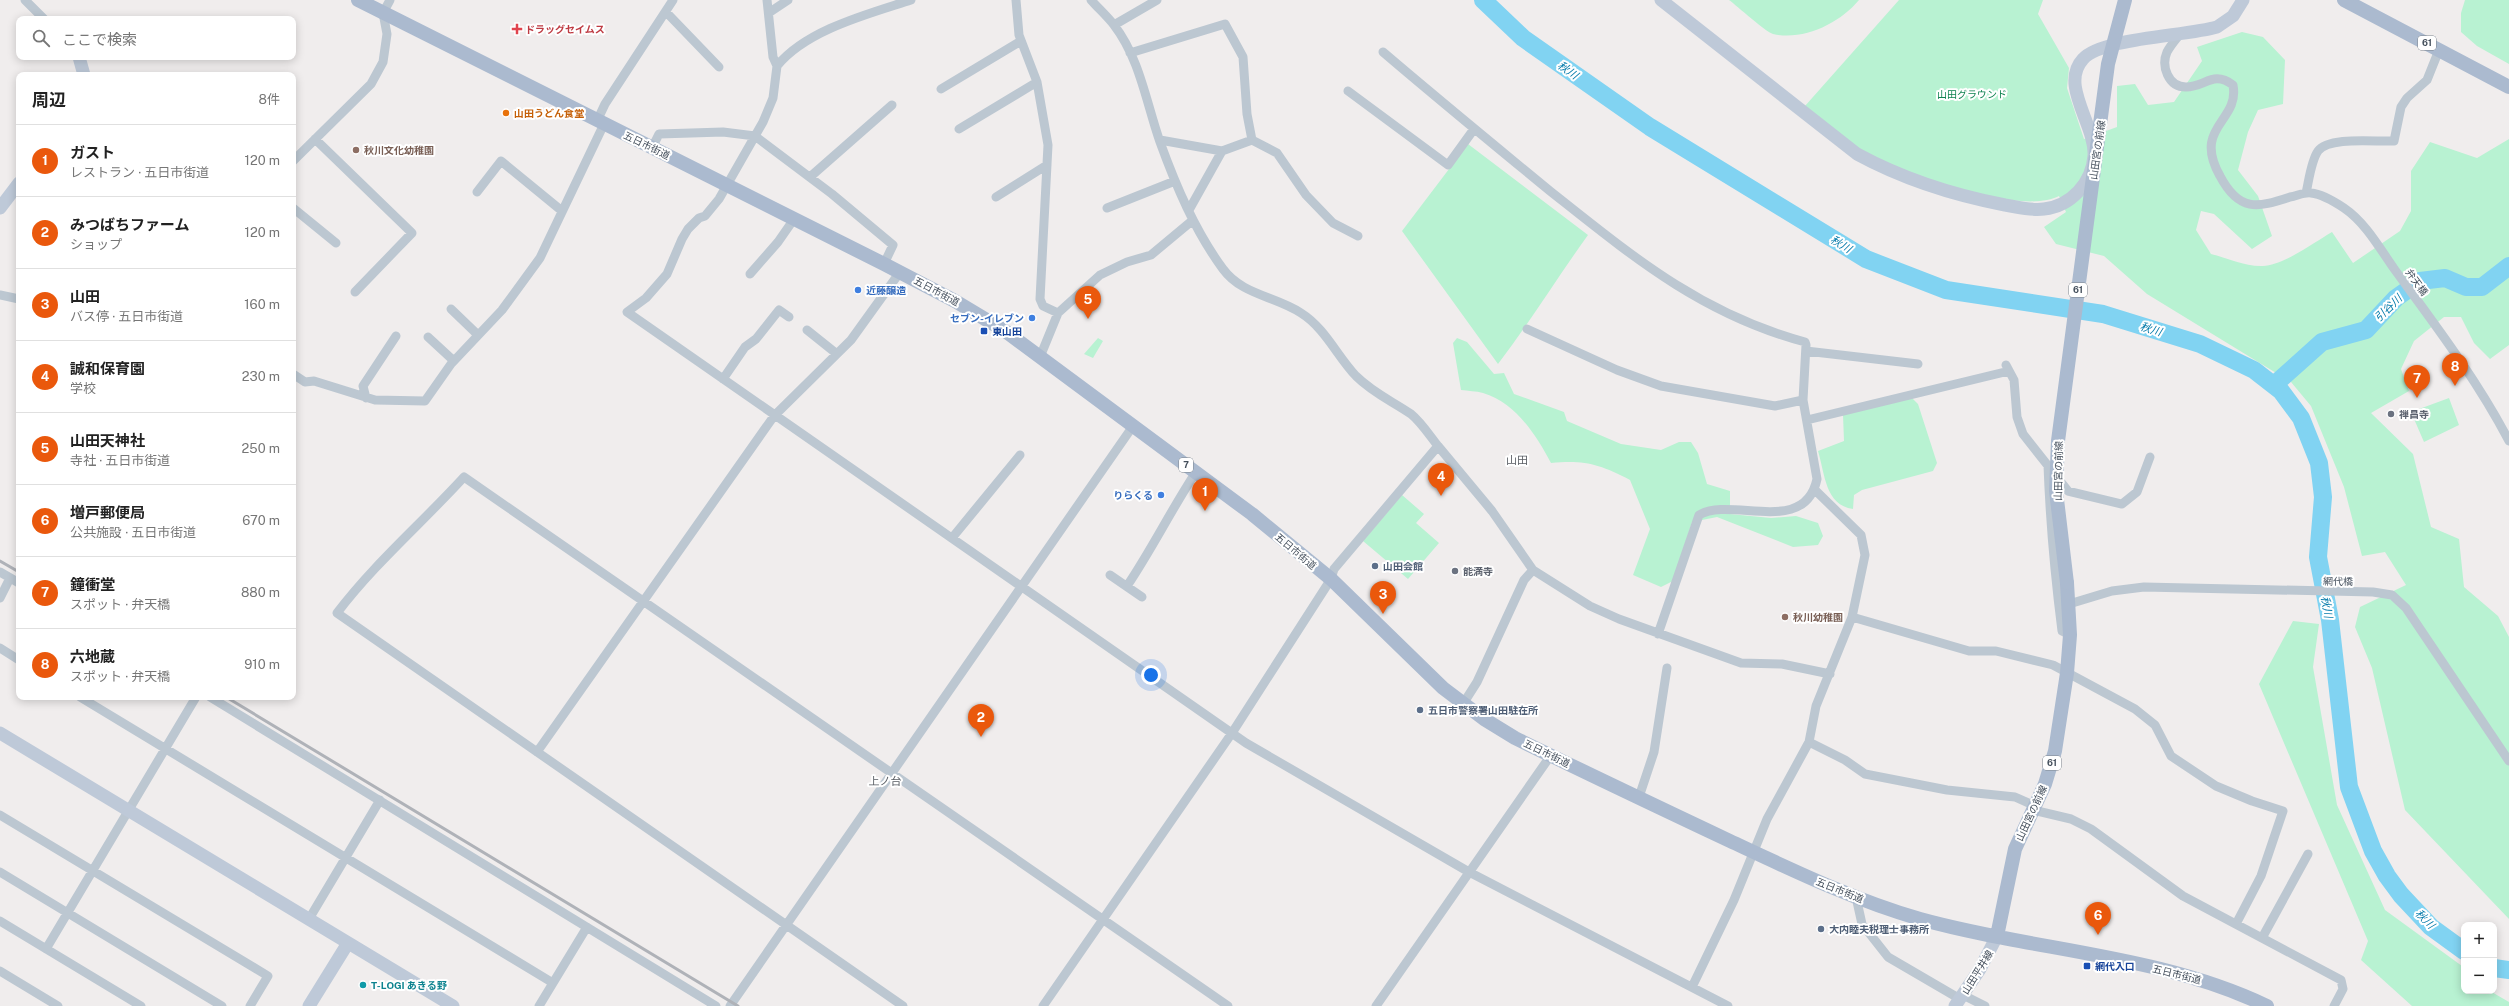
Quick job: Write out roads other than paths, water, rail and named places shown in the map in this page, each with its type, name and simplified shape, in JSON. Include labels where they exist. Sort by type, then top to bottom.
[{"type":"main road","name":"五日市街道","points":[[358,0],[900,272],[977,314],[1040,357],[1252,514],[1331,579],[1424,671],[1463,704],[1515,738],[1754,852],[1856,897],[1920,919],[2193,977],[2267,1006]]},
{"type":"main road","name":"山田宮の前線","points":[[1998,936],[2015,848],[2034,808],[2052,762],[2067,673],[2070,635],[2069,604],[2057,501],[2058,441],[2107,74],[2113,43],[2125,0]]},
{"type":"main road","name":"61","points":[[2344,0],[2509,87]]},
{"type":"street","points":[[25,0],[41,16]]},
{"type":"street","points":[[296,158],[361,96],[378,72],[382,62],[387,34],[383,13],[390,0]]},
{"type":"street","points":[[296,376],[305,382],[314,381],[375,400],[425,401],[454,361],[502,310],[540,258],[601,122],[605,104],[673,0]]},
{"type":"street","points":[[768,0],[773,57],[777,66],[773,98],[755,136],[728,186],[705,216],[699,218],[688,229],[667,274],[646,298],[627,312],[774,416],[1022,586],[1232,733],[1469,872],[1728,1006]]},
{"type":"street","points":[[770,12],[788,0]]},
{"type":"street","points":[[777,66],[792,51],[832,28],[911,0]]},
{"type":"street","points":[[1016,0],[1021,40],[1038,82],[1048,145],[1040,299],[1043,306],[1058,313]]},
{"type":"street","points":[[1091,0],[1114,25],[1130,53],[1141,77],[1160,140],[1175,181],[1193,220],[1217,260],[1231,278],[1240,286],[1300,312],[1314,322],[1356,376],[1379,396],[1411,415],[1492,511],[1533,570],[1590,606],[1658,634],[1741,663],[1782,664],[1830,674]]},
{"type":"street","points":[[1114,25],[1157,0]]},
{"type":"street","points":[[1661,0],[1857,154],[1886,169],[1953,194],[2034,210],[2052,208],[2071,198],[2089,178],[2093,165],[2094,142],[2075,87],[2075,74],[2082,59],[2091,52],[2102,47],[2180,34],[2222,25],[2236,13],[2243,0]]},
{"type":"street","points":[[666,12],[719,67]]},
{"type":"street","points":[[1130,53],[1224,24],[1243,58],[1247,114],[1252,140]]},
{"type":"street","points":[[2180,34],[2167,51],[2164,65],[2170,80],[2179,86],[2187,87],[2214,79],[2224,79],[2233,85],[2235,95],[2230,108],[2216,127],[2210,143],[2214,165],[2221,178],[2242,202],[2249,205],[2267,204],[2306,193],[2315,157],[2322,147],[2335,142],[2394,141],[2401,107],[2407,98],[2427,80],[2439,50]]},
{"type":"street","points":[[941,89],[1021,40]]},
{"type":"street","points":[[1383,52],[1474,129],[1642,264],[1699,299],[1741,320],[1770,333],[1805,342],[1806,350],[1803,400],[1817,479],[1814,490],[1803,502],[1790,509],[1763,512],[1708,509],[1699,515],[1658,634]]},
{"type":"street","points":[[80,60],[83,72]]},
{"type":"street","points":[[959,129],[1038,82]]},
{"type":"street","points":[[1348,92],[1448,165],[1474,129]]},
{"type":"street","points":[[810,177],[892,105]]},
{"type":"street","points":[[652,148],[659,134],[723,132],[755,136],[810,177],[893,245],[884,264]]},
{"type":"street","points":[[315,139],[412,233],[355,292]]},
{"type":"street","points":[[1160,140],[1222,151],[1252,140],[1277,153],[1306,195],[1333,223],[1358,236]]},
{"type":"street","points":[[1189,210],[1222,151]]},
{"type":"street","points":[[477,192],[501,161],[562,211]]},
{"type":"street","points":[[996,197],[1047,165]]},
{"type":"street","points":[[1107,208],[1175,181]]},
{"type":"street","points":[[0,208],[16,187]]},
{"type":"street","name":"弁天橋","points":[[2306,193],[2318,195],[2350,213],[2382,252],[2478,385],[2509,441]]},
{"type":"street","points":[[296,210],[336,243]]},
{"type":"street","points":[[750,274],[778,242],[794,219]]},
{"type":"street","points":[[1040,357],[1058,313],[1100,275],[1127,262],[1151,255],[1193,220]]},
{"type":"street","points":[[537,752],[774,416],[837,354],[874,310],[900,272]]},
{"type":"street","points":[[0,295],[16,298]]},
{"type":"street","points":[[451,309],[478,335]]},
{"type":"street","points":[[723,379],[745,347],[756,338],[779,310],[789,317]]},
{"type":"street","points":[[1527,329],[1617,370],[1661,386],[1775,406],[1803,400]]},
{"type":"street","points":[[807,330],[837,354]]},
{"type":"street","points":[[366,398],[363,386],[396,336]]},
{"type":"street","points":[[428,337],[454,361]]},
{"type":"street","points":[[1806,350],[1918,364]]},
{"type":"street","points":[[1807,420],[2008,368],[2014,380],[2017,417],[2023,434],[2071,493],[2122,504],[2138,492],[2150,457]]},
{"type":"street","points":[[730,1006],[1133,426]]},
{"type":"street","points":[[1043,1006],[1232,733],[1331,579],[1334,569],[1438,446]]},
{"type":"street","points":[[952,538],[1020,455]]},
{"type":"street","points":[[2048,465],[2050,530],[2062,631],[2070,635]]},
{"type":"street","points":[[1127,586],[1149,552],[1168,515],[1196,472]]},
{"type":"street","points":[[903,1006],[337,613],[373,568],[443,500],[464,477],[1228,1006]]},
{"type":"street","points":[[1692,987],[1734,900],[1767,819],[1809,742],[1816,706],[1852,617],[1865,555],[1864,544],[1861,535],[1814,490]]},
{"type":"street","points":[[1463,704],[1477,682],[1524,580],[1533,570]]},
{"type":"street","points":[[0,572],[16,581]]},
{"type":"street","points":[[1110,575],[1142,597]]},
{"type":"street","points":[[0,598],[10,578]]},
{"type":"street","name":"網代橋","points":[[2069,604],[2112,591],[2144,587],[2373,592],[2392,595],[2406,608],[2509,761]]},
{"type":"street","points":[[1852,617],[1969,652],[1996,651],[2053,666],[2135,709],[2155,725],[2171,756],[2216,786],[2252,802],[2283,811],[2261,876],[2236,924]]},
{"type":"street","points":[[0,648],[16,658]]},
{"type":"street","points":[[1639,797],[1654,752],[1667,668]]},
{"type":"street","points":[[85,700],[553,983]]},
{"type":"street","points":[[46,948],[194,700]]},
{"type":"street","points":[[215,700],[716,1006]]},
{"type":"street","points":[[0,733],[453,1006]]},
{"type":"street","points":[[1809,742],[1845,760],[1865,774],[1947,790],[2014,797],[2034,808],[2071,820],[2091,829],[2183,896],[2341,980],[2343,990],[2334,1006]]},
{"type":"street","points":[[1376,1006],[1551,755]]},
{"type":"street","points":[[309,919],[380,800]]},
{"type":"street","points":[[0,815],[268,976],[250,1006]]},
{"type":"street","points":[[2262,938],[2308,854]]},
{"type":"street","points":[[0,872],[222,1006]]},
{"type":"street","points":[[1856,897],[1862,924],[1888,957],[1959,1000],[1985,1006]]},
{"type":"street","points":[[0,921],[141,1006]]},
{"type":"street","points":[[539,1006],[587,927]]},
{"type":"street","name":"山田平井線","points":[[1959,1000],[1988,956],[1998,936]]},
{"type":"street","points":[[309,1006],[348,943]]},
{"type":"street","points":[[0,971],[58,1006]]},
{"type":"waterway","name":"秋川","points":[[1483,0],[1523,38],[1650,127],[1866,259],[1946,290],[2103,314],[2200,344],[2254,370],[2281,391],[2301,418],[2319,463],[2323,497],[2318,557],[2330,620],[2349,787],[2373,851],[2387,876],[2401,895],[2431,927],[2461,949]]},
{"type":"waterway","name":"引谷川","points":[[2274,385],[2322,342],[2366,330],[2396,298],[2420,281],[2445,278],[2466,287],[2482,287],[2509,266]]},
{"type":"waterway","name":"秋川","points":[[2497,968],[2509,970]]},
{"type":"railway","points":[[0,561],[16,570]]},
{"type":"railway","points":[[231,700],[738,1006]]},
{"type":"place","name":"ドラッグセイムス","points":[[517,29]]},
{"type":"place","name":"山田うどん食堂","points":[[506,113]]},
{"type":"place","name":"秋川文化幼稚園","points":[[356,150]]},
{"type":"place","name":"近藤醸造","points":[[858,290]]},
{"type":"place","name":"セブン-イレブン","points":[[1032,318]]},
{"type":"place","name":"山田天神社","points":[[1088,319]]},
{"type":"place","name":"東山田","points":[[984,331]]},
{"type":"place","name":"六地蔵","points":[[2455,386]]},
{"type":"place","name":"鐘衝堂","points":[[2417,398]]},
{"type":"place","name":"禅昌寺","points":[[2391,414]]},
{"type":"place","name":"りらくる","points":[[1161,495]]},
{"type":"place","name":"誠和保育園","points":[[1441,496]]},
{"type":"place","name":"ガスト","points":[[1205,511]]},
{"type":"place","name":"山田会館","points":[[1375,566]]},
{"type":"place","name":"能満寺","points":[[1455,571]]},
{"type":"place","name":"山田","points":[[1383,614]]},
{"type":"place","name":"秋川幼稚園","points":[[1785,617]]},
{"type":"place","name":"五日市警察署山田駐在所","points":[[1420,710]]},
{"type":"place","name":"みつばちファーム","points":[[981,737]]},
{"type":"place","name":"大内睦夫税理士事務所","points":[[1821,929]]},
{"type":"place","name":"増戸郵便局","points":[[2098,935]]},
{"type":"place","name":"網代入口","points":[[2087,966]]},
{"type":"place","name":"T-LOGI あきる野","points":[[363,985]]},
{"type":"district","name":"山田","points":[[1517,460]]},
{"type":"district","name":"上ノ台","points":[[885,781]]},
{"type":"park label","name":"山田グラウンド","points":[[1972,94]]}]
